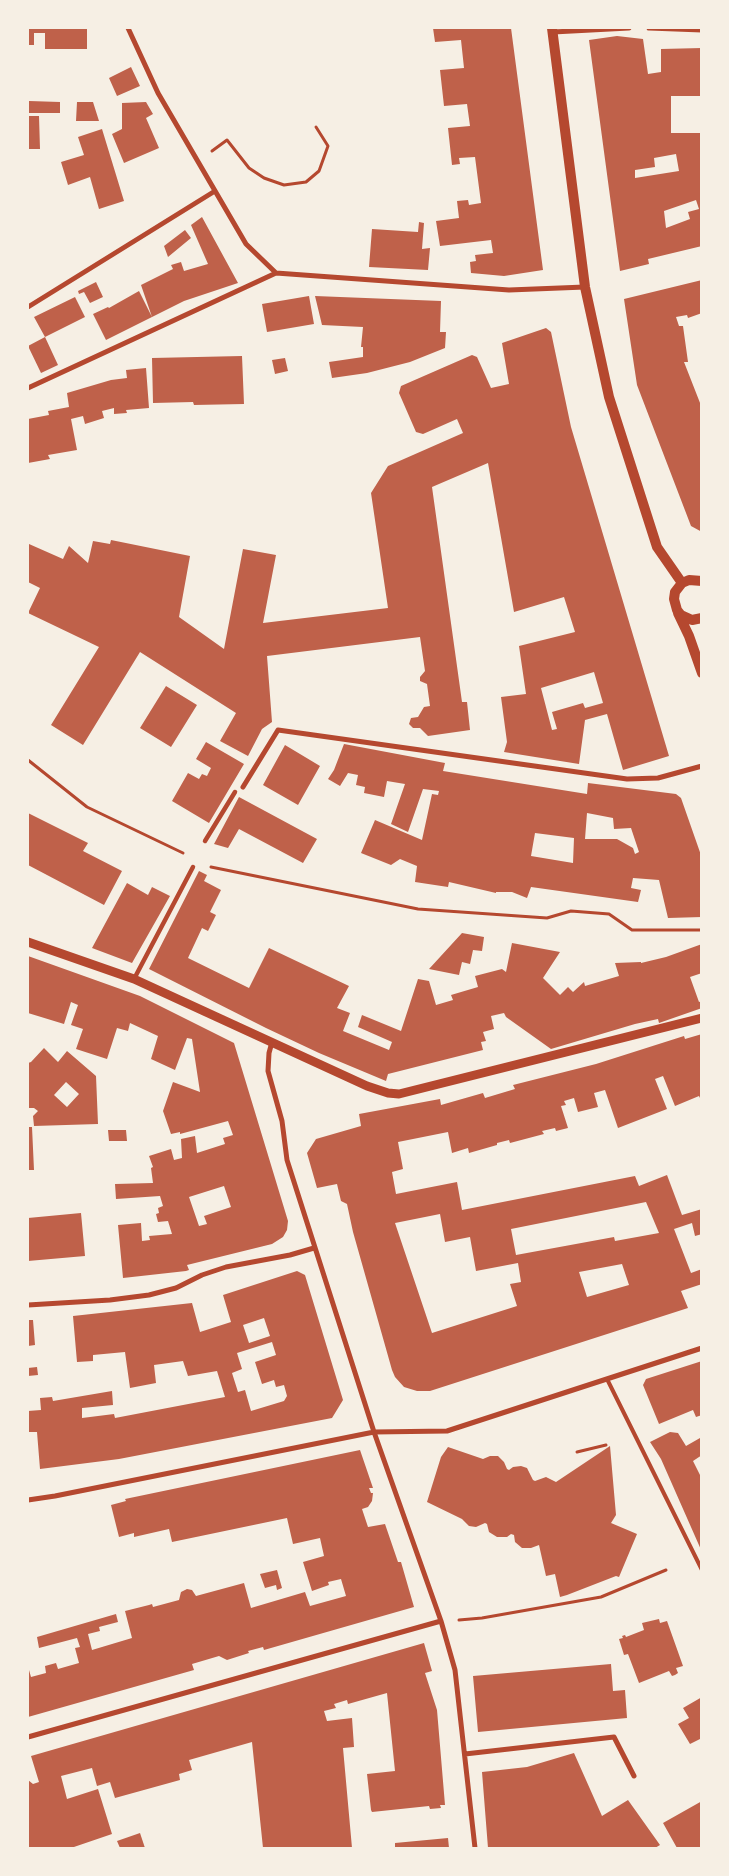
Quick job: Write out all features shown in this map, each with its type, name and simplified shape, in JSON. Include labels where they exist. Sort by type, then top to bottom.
[{"type":"main road","points":[[552,30],[585,287],[609,397],[655,542],[682,583]]},
{"type":"main road","points":[[702,581],[689,580],[682,583],[675,592],[674,599],[677,610],[690,636],[702,673]]},
{"type":"main road","points":[[677,610],[686,618],[692,620],[702,618]]},
{"type":"street","points":[[128,28],[158,93],[246,244],[276,273]]},
{"type":"street","points":[[552,30],[629,28]]},
{"type":"street","points":[[649,28],[702,30]]},
{"type":"street","points":[[28,307],[215,191]]},
{"type":"street","points":[[28,388],[276,273],[509,290],[585,287]]},
{"type":"street","points":[[242,787],[278,730],[627,779],[658,778],[702,766]]},
{"type":"street","points":[[205,841],[235,792]]},
{"type":"street","points":[[134,979],[193,867]]},
{"type":"street","points":[[28,942],[134,979],[367,1086],[388,1093],[399,1094],[702,1018]]},
{"type":"street","points":[[272,1041],[268,1070],[282,1121],[287,1160],[374,1432],[441,1621],[455,1670],[475,1848]]},
{"type":"street","points":[[28,1305],[110,1300],[149,1295],[176,1288],[226,1266],[314,1248]]},
{"type":"street","points":[[28,1500],[374,1432],[447,1431],[702,1348]]},
{"type":"street","points":[[28,1737],[441,1621]]},
{"type":"street","points":[[465,1754],[614,1737],[634,1776]]},
{"type":"lane","points":[[607,1379],[702,1570]]},
{"type":"path","points":[[197,160],[227,140],[248,168],[264,178],[284,185],[306,182],[319,171],[328,146],[316,127]]},
{"type":"path","points":[[28,760],[87,807],[185,854]]},
{"type":"path","points":[[203,863],[212,867],[418,908],[547,918],[571,911],[609,914],[632,930],[702,930]]},
{"type":"path","points":[[577,1452],[606,1445]]},
{"type":"path","points":[[441,1621],[482,1618],[601,1597],[666,1570]]},
{"type":"building","points":[[28,28],[87,28],[87,49],[45,49],[45,33],[34,33],[34,45],[28,45]]},
{"type":"building","points":[[433,28],[511,28],[543,270],[504,276],[471,273],[470,262],[476,261],[475,255],[493,253],[491,240],[440,246],[436,221],[459,218],[457,201],[468,200],[469,205],[481,203],[475,157],[459,158],[460,164],[452,165],[448,128],[470,126],[467,104],[444,106],[440,70],[464,68],[461,40],[435,42]]},
{"type":"building","points":[[617,36],[643,39],[648,74],[661,72],[661,49],[702,48],[702,96],[671,96],[671,133],[702,133],[702,246],[648,259],[649,264],[620,271],[589,40]],"holes":[[[676,154],[679,171],[635,178],[635,170],[655,167],[654,158]],[[696,200],[699,209],[688,212],[690,219],[666,228],[664,211]]]},
{"type":"building","points":[[131,67],[140,86],[117,96],[109,78]]},
{"type":"building","points":[[29,101],[60,102],[60,113],[29,113]]},
{"type":"building","points":[[77,102],[93,102],[99,121],[76,121]]},
{"type":"building","points":[[146,102],[153,114],[146,118],[159,148],[124,163],[112,134],[122,129],[122,103]]},
{"type":"building","points":[[28,116],[39,116],[40,149],[28,149]]},
{"type":"building","points":[[102,129],[124,201],[99,209],[90,177],[68,185],[61,162],[84,155],[78,137]]},
{"type":"building","points":[[202,217],[238,283],[184,301],[152,317],[141,285],[173,269],[171,265],[181,262],[184,271],[208,264],[191,225]]},
{"type":"building","points":[[419,222],[424,223],[422,249],[430,248],[428,270],[369,267],[372,229],[418,232]]},
{"type":"building","points":[[185,230],[191,238],[168,257],[164,246]]},
{"type":"building","points":[[702,280],[702,313],[688,318],[687,315],[676,317],[679,326],[683,326],[688,362],[684,362],[702,408],[702,532],[691,526],[637,385],[624,299]]},
{"type":"building","points":[[96,282],[103,297],[90,303],[84,292],[79,294],[78,291]]},
{"type":"building","points":[[139,291],[152,317],[106,340],[93,314],[109,308]]},
{"type":"building","points":[[309,296],[314,324],[267,332],[262,304]]},
{"type":"building","points":[[315,296],[441,301],[440,332],[446,332],[445,348],[410,362],[367,373],[332,378],[329,362],[363,357],[363,347],[361,347],[363,327],[322,325]]},
{"type":"building","points":[[75,297],[85,317],[45,337],[34,317]]},
{"type":"building","points":[[546,328],[551,332],[571,427],[669,756],[623,770],[607,714],[585,720],[579,764],[504,752],[507,742],[501,697],[526,694],[519,646],[575,632],[564,597],[514,612],[488,463],[432,487],[462,702],[467,702],[470,730],[428,736],[420,728],[413,728],[409,724],[411,718],[418,717],[424,707],[430,706],[427,684],[420,681],[420,677],[425,671],[420,637],[267,656],[272,722],[262,729],[248,756],[220,741],[236,713],[140,652],[83,745],[51,725],[99,647],[28,613],[40,588],[28,582],[29,544],[63,559],[69,546],[88,563],[93,541],[110,544],[111,540],[190,556],[179,617],[224,649],[243,549],[276,555],[263,623],[388,608],[371,493],[388,466],[463,433],[457,419],[423,434],[416,432],[399,393],[401,386],[472,355],[477,357],[491,388],[509,384],[502,343]],"holes":[[[594,672],[603,703],[585,708],[583,703],[552,712],[557,729],[552,730],[541,688]]]},
{"type":"building","points":[[45,337],[58,365],[41,373],[28,346]]},
{"type":"building","points":[[242,356],[244,404],[194,405],[193,402],[153,403],[152,358]]},
{"type":"building","points":[[285,358],[288,371],[275,374],[272,360]]},
{"type":"building","points":[[146,368],[149,408],[126,410],[127,413],[114,414],[114,408],[102,411],[104,418],[85,424],[83,416],[71,419],[77,450],[48,455],[50,459],[28,463],[28,419],[49,415],[48,411],[69,407],[67,393],[111,380],[127,378],[126,370]]},
{"type":"building","points":[[166,686],[197,705],[171,747],[140,728]]},
{"type":"building","points":[[206,742],[244,764],[209,823],[172,801],[188,773],[199,779],[202,774],[207,776],[211,768],[196,759]]},
{"type":"building","points":[[344,744],[445,763],[443,771],[587,794],[588,783],[676,794],[681,798],[702,858],[702,917],[668,918],[659,880],[633,878],[631,888],[641,890],[638,902],[531,887],[527,898],[512,892],[496,893],[449,882],[448,887],[415,882],[417,866],[400,859],[391,865],[361,853],[375,820],[422,840],[432,794],[438,795],[439,791],[423,789],[408,832],[391,824],[405,784],[387,781],[384,797],[364,793],[365,787],[356,785],[358,775],[348,773],[340,786],[328,779],[334,770]],"holes":[[[587,813],[613,818],[614,829],[631,828],[639,852],[635,854],[633,848],[617,839],[585,839]],[[535,833],[574,838],[573,863],[531,856]]]},
{"type":"building","points":[[285,745],[320,766],[298,805],[263,785]]},
{"type":"building","points":[[239,797],[317,839],[303,863],[239,829],[228,848],[214,844]]},
{"type":"building","points":[[28,813],[88,843],[83,851],[122,871],[104,905],[28,865]]},
{"type":"building","points":[[199,871],[207,875],[204,881],[221,890],[210,912],[216,915],[208,931],[202,928],[188,958],[249,988],[269,948],[349,986],[337,1008],[350,1013],[343,1031],[389,1050],[392,1042],[358,1027],[362,1015],[401,1031],[418,979],[429,981],[436,1005],[453,1000],[451,995],[478,987],[475,976],[502,969],[506,972],[512,943],[560,952],[543,978],[560,995],[568,987],[573,992],[584,982],[585,986],[619,976],[615,963],[641,963],[666,957],[702,944],[702,973],[690,977],[699,1002],[702,1001],[702,1008],[659,1023],[658,1019],[635,1024],[551,1049],[506,1017],[504,1013],[491,1016],[494,1029],[483,1032],[486,1041],[481,1042],[483,1050],[388,1074],[386,1081],[266,1028],[149,969]]},
{"type":"building","points":[[127,883],[148,895],[152,887],[170,896],[132,963],[92,948]]},
{"type":"building","points":[[462,933],[484,937],[482,951],[473,950],[470,964],[462,962],[459,975],[429,969]]},
{"type":"building","points":[[28,956],[140,996],[234,1043],[288,1221],[287,1230],[283,1237],[272,1244],[187,1265],[189,1270],[186,1271],[123,1278],[118,1225],[141,1223],[142,1241],[150,1240],[149,1236],[172,1234],[168,1221],[158,1222],[156,1214],[159,1213],[158,1208],[163,1206],[160,1196],[116,1199],[115,1184],[153,1183],[151,1168],[153,1167],[149,1156],[171,1149],[174,1160],[182,1158],[181,1139],[195,1136],[197,1153],[225,1144],[223,1138],[233,1135],[228,1121],[180,1134],[180,1132],[171,1134],[163,1111],[173,1082],[200,1092],[192,1039],[187,1038],[175,1070],[151,1059],[158,1036],[130,1023],[128,1031],[117,1028],[107,1059],[76,1049],[83,1029],[71,1025],[78,1005],[71,1002],[64,1024],[28,1013]],"holes":[[[224,1186],[231,1207],[204,1216],[207,1224],[199,1226],[189,1197]]]},
{"type":"building","points":[[702,1034],[702,1102],[699,1096],[675,1106],[663,1076],[655,1079],[667,1109],[618,1128],[605,1090],[594,1093],[598,1107],[578,1112],[574,1098],[564,1101],[566,1105],[561,1106],[568,1128],[556,1131],[555,1128],[542,1131],[544,1134],[510,1143],[509,1140],[469,1153],[468,1148],[452,1153],[448,1132],[398,1142],[403,1169],[392,1172],[396,1194],[457,1182],[462,1210],[635,1176],[639,1186],[667,1175],[682,1215],[702,1209],[702,1234],[695,1236],[692,1223],[674,1229],[691,1273],[702,1269],[702,1284],[681,1291],[688,1308],[430,1391],[417,1391],[404,1387],[395,1377],[392,1370],[353,1232],[347,1204],[341,1201],[337,1184],[317,1188],[307,1153],[316,1139],[361,1126],[359,1114],[440,1099],[441,1105],[483,1093],[485,1098],[515,1089],[513,1085],[596,1064],[684,1036],[685,1039]],"holes":[[[646,1202],[659,1233],[615,1241],[614,1237],[516,1255],[511,1229]],[[440,1214],[445,1242],[470,1237],[476,1271],[518,1263],[521,1282],[510,1284],[517,1306],[432,1333],[395,1223]],[[622,1264],[629,1285],[587,1297],[579,1272]]]},
{"type":"building","points":[[44,1048],[58,1062],[67,1051],[96,1076],[98,1124],[34,1126],[33,1116],[38,1111],[34,1108],[28,1108],[28,1063]],"holes":[[[66,1082],[79,1094],[67,1107],[54,1095]]]},
{"type":"building","points":[[28,1127],[32,1127],[34,1170],[28,1170]]},
{"type":"building","points":[[108,1130],[126,1130],[127,1141],[109,1141]]},
{"type":"building","points":[[81,1213],[85,1256],[28,1261],[28,1218]]},
{"type":"building","points":[[297,1271],[305,1275],[343,1400],[332,1418],[119,1459],[40,1469],[37,1432],[28,1432],[28,1411],[41,1410],[40,1398],[52,1397],[53,1401],[112,1391],[113,1405],[82,1408],[82,1418],[114,1414],[115,1418],[225,1397],[217,1371],[188,1376],[183,1361],[154,1365],[156,1383],[130,1388],[125,1352],[93,1355],[93,1361],[77,1362],[73,1316],[192,1303],[200,1332],[231,1322],[223,1295]],"holes":[[[264,1318],[270,1336],[249,1343],[243,1325]],[[272,1342],[276,1355],[255,1362],[262,1384],[274,1380],[276,1387],[284,1385],[287,1396],[284,1401],[251,1411],[245,1390],[238,1392],[232,1373],[242,1369],[237,1353]]]},
{"type":"building","points":[[28,1320],[33,1320],[35,1345],[28,1346]]},
{"type":"building","points":[[702,1361],[702,1415],[696,1417],[693,1410],[659,1424],[643,1385],[646,1379]]},
{"type":"building","points":[[37,1367],[38,1375],[28,1376],[28,1368]]},
{"type":"building","points":[[670,1432],[678,1433],[686,1446],[700,1438],[702,1441],[702,1455],[693,1461],[702,1479],[702,1552],[661,1459],[650,1442]]},
{"type":"building","points":[[610,1446],[616,1515],[611,1523],[637,1534],[619,1577],[616,1576],[567,1595],[560,1597],[555,1574],[546,1576],[539,1545],[531,1548],[522,1548],[515,1542],[514,1535],[497,1537],[489,1532],[485,1523],[476,1527],[469,1526],[462,1519],[427,1502],[441,1457],[448,1447],[483,1459],[490,1456],[498,1456],[509,1470],[513,1467],[521,1466],[527,1468],[535,1481],[546,1477],[556,1482]]},
{"type":"building","points":[[360,1450],[373,1488],[369,1488],[371,1493],[373,1493],[372,1501],[368,1507],[362,1509],[368,1527],[385,1524],[398,1562],[401,1562],[414,1607],[264,1650],[263,1647],[248,1651],[249,1653],[227,1660],[219,1656],[192,1664],[194,1670],[28,1717],[28,1671],[31,1677],[46,1673],[45,1666],[56,1663],[58,1669],[79,1663],[75,1648],[80,1647],[77,1638],[39,1648],[37,1637],[116,1614],[118,1622],[99,1627],[100,1631],[88,1634],[92,1650],[132,1638],[125,1611],[152,1604],[153,1607],[179,1600],[181,1592],[187,1589],[192,1590],[196,1596],[244,1583],[251,1608],[305,1592],[310,1606],[346,1596],[341,1579],[328,1582],[329,1585],[312,1591],[303,1562],[324,1556],[320,1538],[293,1544],[287,1518],[172,1542],[169,1529],[134,1537],[134,1533],[119,1537],[111,1505],[126,1501],[125,1499]]},
{"type":"building","points":[[277,1570],[282,1588],[277,1590],[276,1585],[265,1588],[260,1574]]},
{"type":"building","points":[[659,1619],[660,1623],[667,1621],[683,1666],[676,1668],[678,1673],[675,1675],[672,1676],[669,1671],[639,1683],[628,1654],[624,1655],[619,1639],[623,1638],[622,1636],[625,1635],[626,1637],[644,1630],[642,1623]]},
{"type":"building","points":[[424,1643],[432,1671],[425,1673],[437,1710],[445,1805],[440,1805],[441,1808],[430,1809],[429,1806],[372,1812],[371,1810],[367,1774],[395,1771],[387,1693],[348,1704],[347,1700],[334,1704],[336,1708],[324,1711],[327,1721],[352,1718],[354,1747],[343,1748],[352,1848],[263,1848],[252,1742],[189,1760],[192,1770],[179,1774],[180,1780],[115,1798],[110,1782],[97,1786],[92,1768],[61,1776],[67,1799],[98,1789],[112,1834],[71,1848],[28,1848],[28,1780],[33,1784],[39,1782],[31,1756]]},
{"type":"building","points":[[611,1664],[613,1691],[625,1690],[627,1718],[478,1732],[473,1676]]},
{"type":"building","points":[[702,1697],[702,1738],[690,1744],[678,1724],[689,1718],[683,1708]]},
{"type":"building","points":[[574,1753],[602,1816],[628,1800],[660,1845],[655,1848],[488,1848],[482,1772],[527,1767]]},
{"type":"building","points":[[702,1801],[702,1848],[677,1848],[663,1823]]},
{"type":"building","points":[[140,1833],[145,1848],[120,1848],[117,1841]]},
{"type":"building","points":[[448,1838],[449,1848],[395,1848],[395,1843]]}]
